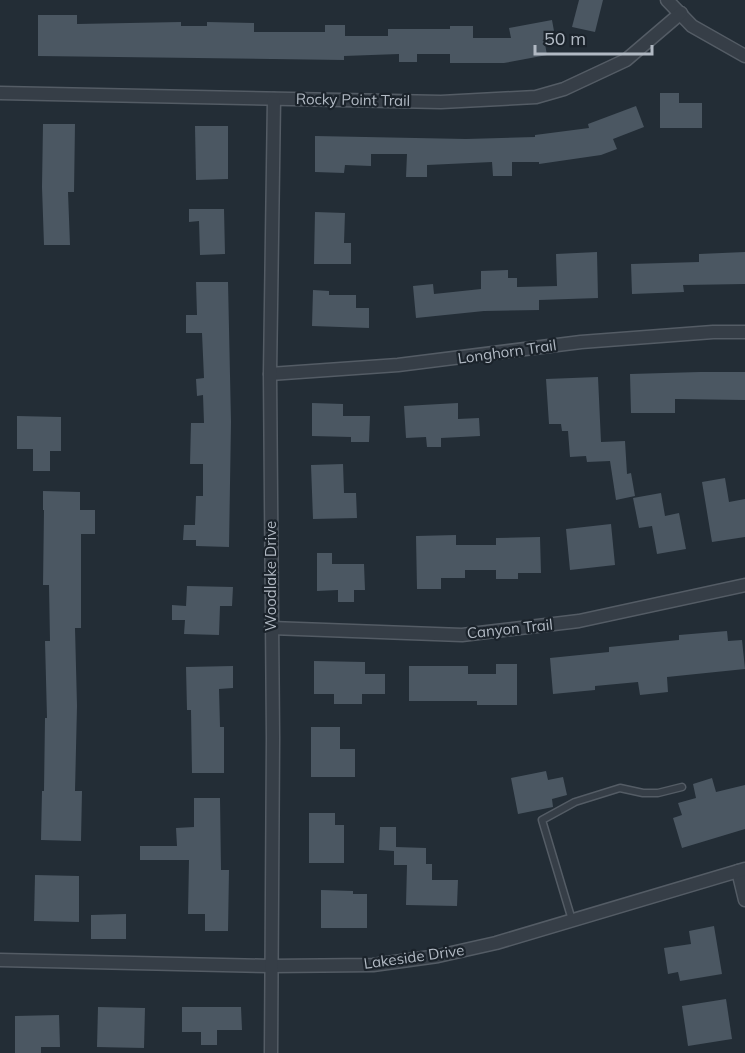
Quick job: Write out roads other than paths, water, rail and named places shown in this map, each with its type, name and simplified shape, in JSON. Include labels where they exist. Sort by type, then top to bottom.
[{"type":"street","points":[[667,0],[692,26],[745,56]]},
{"type":"street","name":"Rocky Point Trail","points":[[0,93],[441,102],[536,97],[564,89],[626,60],[681,13]]},
{"type":"street","name":"Woodlake Drive","points":[[271,1053],[270,374],[274,99]]},
{"type":"street","name":"Longhorn Trail","points":[[270,374],[398,365],[580,342],[713,332],[745,332]]},
{"type":"street","name":"Canyon Trail","points":[[271,628],[462,635],[579,621],[745,585]]},
{"type":"street","points":[[742,870],[745,900]]},
{"type":"street","name":"Lakeside Drive","points":[[0,960],[271,966],[373,965],[438,956],[496,943],[742,870]]},
{"type":"lane","points":[[572,920],[542,820],[575,802],[620,788],[643,793],[658,793],[682,787]]}]
